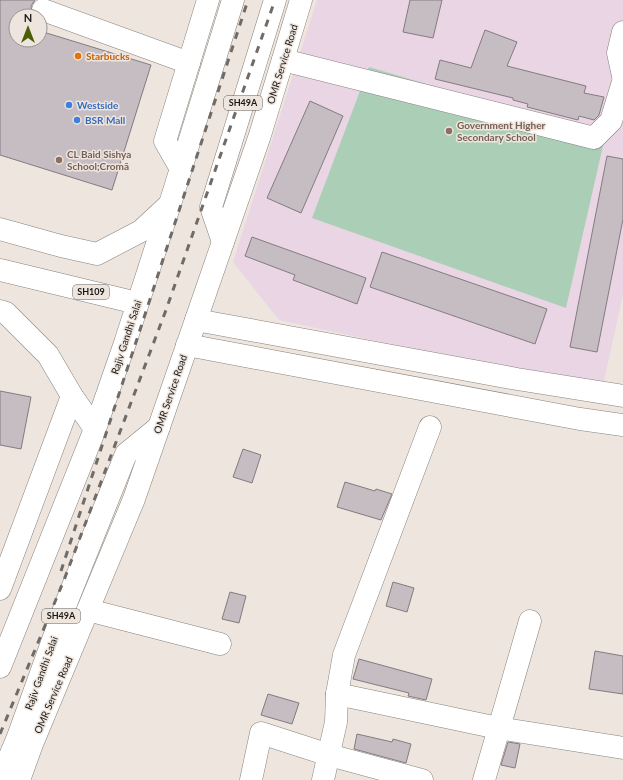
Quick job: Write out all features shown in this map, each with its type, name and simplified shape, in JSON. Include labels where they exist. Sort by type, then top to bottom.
[{"type":"street","points":[[180,170],[165,141],[208,0]]},
{"type":"street","name":"Rajiv Gandhi Salai","points":[[0,667],[95,429],[125,343],[137,302],[170,204],[233,0]]},
{"type":"street","name":"SH49A","points":[[223,242],[211,207],[275,0]]},
{"type":"street","name":"OMR Service Road","points":[[19,780],[32,744],[134,499],[260,135],[301,0]]},
{"type":"street","points":[[48,12],[189,63]]},
{"type":"street","points":[[623,32],[618,53],[623,76]]},
{"type":"street","points":[[283,60],[594,138],[611,121],[623,82]]},
{"type":"street","points":[[0,229],[60,246],[97,254],[141,231],[170,204]]},
{"type":"street","name":"SH109","points":[[0,270],[137,302]]},
{"type":"street","points":[[3,312],[48,355],[72,396],[95,429]]},
{"type":"street","points":[[196,320],[517,379],[623,396]]},
{"type":"street","points":[[187,345],[580,419],[623,425]]},
{"type":"street","points":[[0,589],[9,539],[72,396]]},
{"type":"street","name":"Rajiv Gandhi Salai","points":[[0,780],[18,737],[67,601],[126,454],[158,427]]},
{"type":"street","points":[[323,780],[336,722],[337,694],[344,655],[430,427]]},
{"type":"street","points":[[88,610],[220,644]]},
{"type":"street","points":[[484,780],[530,621]]},
{"type":"street","points":[[337,694],[498,728],[623,748]]},
{"type":"street","points":[[251,780],[261,733],[329,755],[422,780]]},
{"type":"shaded area","name":"Government Higher Secondary School","points":[[317,0],[623,0],[623,294],[602,390],[279,320],[233,262]]},
{"type":"green space","points":[[369,67],[605,137],[566,308],[312,218]]},
{"type":"building","points":[[0,0],[35,0],[31,8],[8,8],[8,48],[48,48],[48,33],[151,65],[112,190],[0,155]]},
{"type":"building","points":[[410,0],[442,0],[433,38],[403,32]]},
{"type":"building","points":[[485,30],[517,42],[507,66],[586,86],[584,93],[604,97],[599,115],[594,120],[579,116],[578,120],[527,107],[528,104],[513,100],[513,98],[435,79],[440,60],[471,68]]},
{"type":"building","points":[[310,101],[343,116],[301,213],[267,198]]},
{"type":"building","points":[[607,156],[623,159],[623,219],[597,352],[570,347]]},
{"type":"building","points":[[252,237],[366,278],[357,304],[293,280],[295,275],[245,256]]},
{"type":"building","points":[[382,252],[547,309],[535,344],[370,287]]},
{"type":"building","points":[[0,391],[31,397],[21,449],[0,445]]},
{"type":"building","points":[[243,449],[261,455],[252,483],[233,477]]},
{"type":"building","points":[[345,482],[375,491],[376,489],[392,494],[381,520],[337,507]]},
{"type":"building","points":[[393,582],[414,588],[407,612],[386,606]]},
{"type":"building","points":[[230,592],[246,596],[239,623],[222,619]]},
{"type":"building","points":[[595,651],[623,656],[623,694],[589,689]]},
{"type":"building","points":[[359,659],[432,679],[426,700],[408,696],[409,693],[353,679]]},
{"type":"building","points":[[268,694],[299,703],[292,724],[261,715]]},
{"type":"building","points":[[357,734],[392,742],[393,739],[411,744],[406,763],[354,749]]},
{"type":"building","points":[[508,742],[520,744],[515,768],[501,765]]},
{"type":"railway","points":[[61,571],[248,0]]},
{"type":"railway","points":[[0,734],[64,580],[166,310],[275,0]]},
{"type":"place","name":"Starbucks","points":[[78,56]]},
{"type":"place","name":"Westside","points":[[69,105]]},
{"type":"place","name":"BSR Mall","points":[[77,120]]},
{"type":"place","name":"Government Higher Secondary School","points":[[449,131]]},
{"type":"place","name":"CL Baid Sishya School;Cromā","points":[[59,160]]}]
